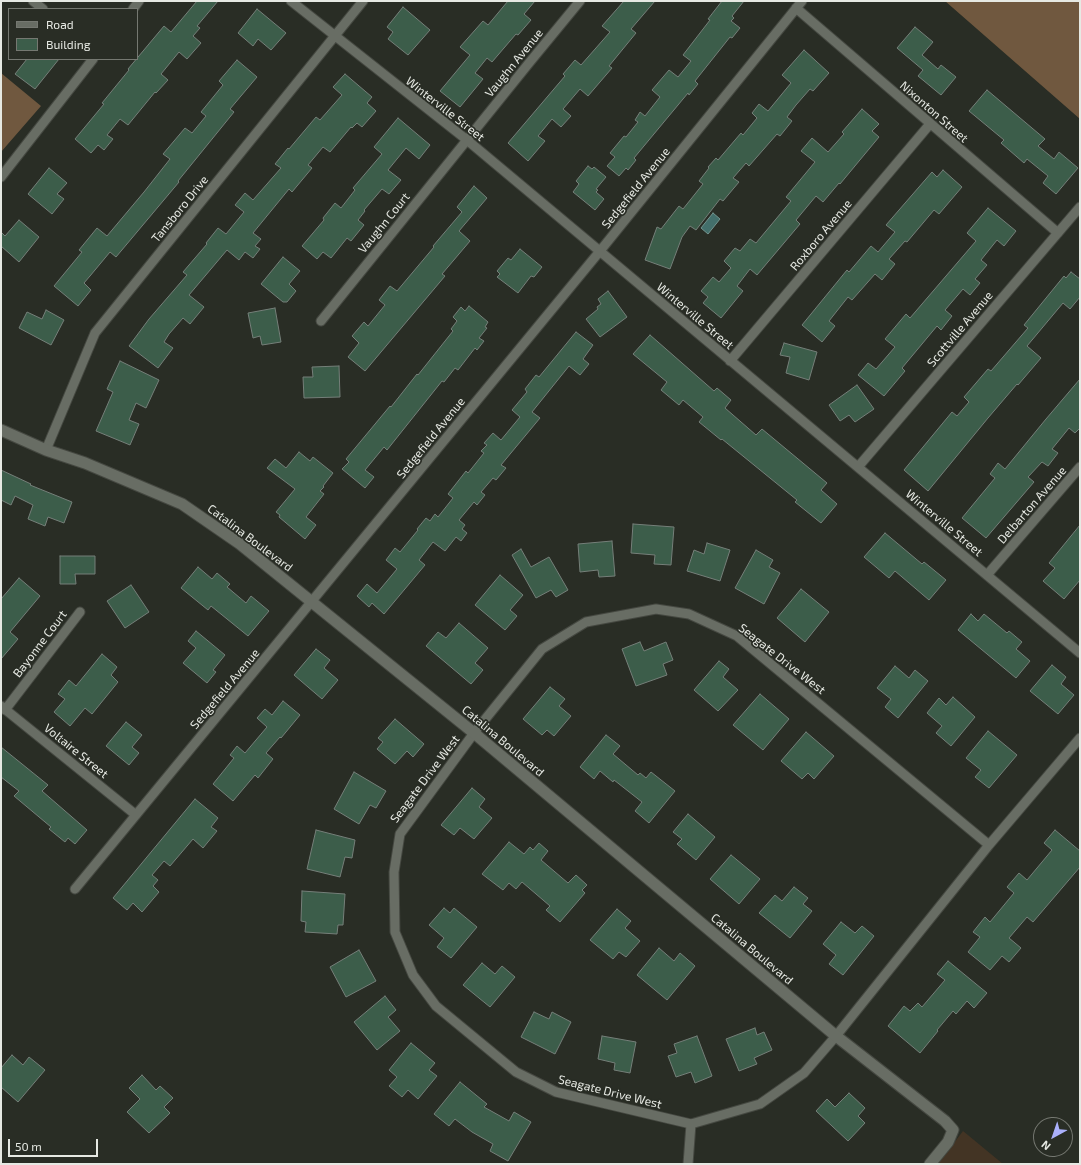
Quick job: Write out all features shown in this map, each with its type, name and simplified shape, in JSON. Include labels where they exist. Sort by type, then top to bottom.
[{"type":"street","points":[[33,1],[42,8]]},
{"type":"street","name":"Winterville Street","points":[[291,1],[467,140],[1080,653]]},
{"type":"street","name":"Tansboro Drive","points":[[46,450],[95,333],[363,1]]},
{"type":"street","name":"Vaughn Avenue","points":[[467,140],[528,63],[580,1]]},
{"type":"street","name":"Sedgefield Avenue","points":[[75,889],[600,252],[802,1]]},
{"type":"street","name":"Nixonton Street","points":[[796,8],[1058,233]]},
{"type":"street","points":[[1,177],[92,60]]},
{"type":"street","name":"Roxboro Avenue","points":[[730,361],[930,124]]},
{"type":"street","name":"Vaughn Court","points":[[321,321],[467,140]]},
{"type":"street","name":"Scottville Avenue","points":[[858,467],[1080,207]]},
{"type":"street","name":"Catalina Boulevard","points":[[1,430],[46,450],[85,463],[182,504],[240,544],[474,733],[836,1036],[946,1121],[953,1130],[948,1142],[930,1164]]},
{"type":"street","name":"Delbarton Avenue","points":[[987,575],[1080,468]]},
{"type":"street","name":"Seagate Drive West","points":[[989,845],[737,636],[689,614],[656,609],[586,622],[542,649],[474,733],[400,834],[394,872],[395,932],[413,975],[436,1006],[516,1072],[556,1092],[690,1124],[760,1104],[804,1073],[836,1036],[989,845],[1080,738]]},
{"type":"street","name":"Bayonne Court","points":[[3,708],[80,612]]},
{"type":"street","name":"Voltaire Street","points":[[3,708],[136,815]]},
{"type":"street","points":[[688,1164],[690,1124]]},
{"type":"shaded area","points":[[945,1],[1080,1],[1080,119]]},
{"type":"shaded area","points":[[1,73],[41,106],[1,152]]},
{"type":"shaded area","points":[[963,1131],[1003,1164],[938,1164]]},
{"type":"water","points":[[713,213],[720,219],[708,234],[701,228]]},
{"type":"building","points":[[197,1],[218,1],[197,26],[200,28],[193,36],[201,43],[187,59],[179,52],[161,74],[168,80],[156,93],[155,92],[128,125],[120,119],[107,135],[113,139],[104,150],[98,145],[91,153],[75,139],[104,104],[102,103],[129,70],[128,69],[136,60],[138,60],[138,57],[164,26],[171,32]]},
{"type":"building","points":[[508,1],[535,1],[524,14],[531,20],[518,35],[516,34],[492,62],[487,58],[475,73],[483,79],[460,107],[440,91],[470,55],[460,47],[483,21],[488,25]]},
{"type":"building","points":[[624,1],[655,1],[631,29],[636,33],[609,66],[612,68],[588,96],[580,89],[563,109],[571,116],[561,127],[552,119],[538,136],[545,141],[528,161],[508,143],[565,76],[563,74],[575,60],[581,65],[610,32],[602,26]]},
{"type":"building","points":[[722,1],[744,1],[732,16],[734,18],[731,21],[740,28],[732,38],[730,37],[695,81],[698,84],[689,95],[688,93],[634,158],[636,160],[628,170],[626,168],[619,176],[607,166],[615,157],[610,153],[638,122],[635,120],[640,112],[645,116],[660,97],[652,90],[669,70],[678,77],[691,61],[683,55],[710,20],[708,19]]},
{"type":"building","points":[[403,7],[430,30],[408,55],[388,39],[393,32],[387,27]]},
{"type":"building","points":[[257,9],[286,33],[271,50],[258,39],[253,46],[238,33]]},
{"type":"building","points":[[915,27],[933,42],[922,55],[938,69],[941,65],[956,77],[941,95],[918,76],[923,70],[897,48]]},
{"type":"building","points":[[804,50],[829,73],[813,91],[810,89],[796,105],[787,117],[792,121],[780,136],[777,134],[749,166],[746,163],[733,178],[739,182],[723,201],[720,199],[696,230],[690,226],[682,237],[670,269],[645,260],[657,227],[661,229],[679,206],[683,209],[703,184],[699,181],[709,168],[708,167],[716,158],[718,160],[741,133],[743,135],[757,118],[752,113],[759,104],[768,111],[791,83],[782,75]]},
{"type":"building","points":[[26,60],[58,60],[35,89],[15,74]]},
{"type":"building","points":[[237,60],[257,77],[230,109],[234,112],[178,181],[179,182],[116,257],[110,252],[84,283],[91,290],[78,306],[54,286],[82,252],[79,250],[97,228],[107,236],[144,192],[170,159],[163,154],[185,128],[192,133],[206,116],[201,112],[223,85],[219,81]]},
{"type":"building","points":[[345,74],[372,97],[367,103],[376,111],[362,127],[357,123],[352,128],[351,127],[330,152],[323,147],[308,165],[312,168],[292,192],[289,189],[253,233],[261,239],[255,246],[260,249],[253,258],[245,252],[239,260],[227,250],[189,295],[204,307],[190,324],[183,318],[169,334],[164,342],[173,348],[158,368],[129,346],[149,319],[187,275],[183,272],[207,244],[206,243],[218,228],[226,234],[244,212],[235,205],[245,193],[253,200],[281,168],[275,164],[288,148],[289,149],[316,117],[320,120],[342,95],[333,87]]},
{"type":"building","points":[[987,90],[1045,139],[1038,146],[1054,159],[1059,152],[1078,168],[1056,194],[1043,183],[1048,176],[1027,159],[1024,163],[1001,143],[1004,140],[969,111]]},
{"type":"building","points":[[862,109],[879,124],[872,131],[879,137],[823,202],[816,196],[796,220],[800,224],[757,275],[750,269],[737,286],[743,291],[721,318],[703,303],[708,297],[701,291],[713,277],[719,282],[731,268],[724,261],[735,248],[740,251],[750,239],[756,243],[791,201],[786,197],[815,162],[801,151],[812,138],[828,152],[844,134],[842,132]]},
{"type":"building","points":[[398,118],[430,145],[419,159],[406,148],[388,170],[401,180],[389,194],[382,189],[364,210],[365,211],[358,220],[364,225],[351,241],[347,238],[331,258],[323,252],[317,259],[302,246],[324,220],[323,218],[335,203],[341,208],[355,190],[353,188],[382,154],[374,147]]},
{"type":"building","points":[[588,166],[592,169],[594,167],[606,177],[596,189],[598,190],[596,192],[604,199],[595,210],[573,192],[579,184],[576,181]]},
{"type":"building","points":[[49,168],[67,183],[57,194],[64,199],[52,214],[28,194]]},
{"type":"building","points":[[943,170],[962,187],[939,214],[934,210],[907,242],[905,241],[889,259],[895,264],[882,280],[875,274],[852,300],[848,297],[829,321],[835,326],[822,342],[802,325],[847,270],[849,272],[871,246],[878,252],[895,232],[886,225],[932,172],[937,177]]},
{"type":"building","points":[[474,186],[487,198],[459,231],[470,241],[442,274],[445,276],[365,371],[348,357],[359,343],[352,336],[364,322],[368,326],[385,305],[379,300],[390,286],[397,291],[434,247],[433,246],[462,212],[457,207]]},
{"type":"building","points":[[988,208],[1016,231],[1004,246],[997,240],[981,260],[987,265],[975,279],[980,283],[970,295],[963,289],[945,310],[952,316],[941,330],[937,326],[902,368],[905,371],[884,396],[858,375],[868,363],[876,369],[895,347],[885,339],[906,314],[910,318],[976,241],[967,233]]},
{"type":"building","points":[[19,220],[39,237],[19,262],[1,246],[1,232],[5,236]]},
{"type":"building","points":[[520,249],[542,267],[534,277],[531,276],[518,293],[497,277],[500,274],[497,271],[508,258],[511,260]]},
{"type":"building","points":[[283,257],[300,271],[289,284],[296,291],[287,302],[283,302],[261,284]]},
{"type":"building","points":[[1071,272],[1080,279],[1080,297],[1070,309],[1063,303],[1027,346],[1041,358],[988,418],[928,491],[904,470],[952,412],[957,416],[969,402],[964,397],[988,369],[991,371],[1028,328],[1024,325],[1064,276],[1066,278]]},
{"type":"building","points":[[608,291],[627,317],[600,337],[586,319],[598,309],[597,307],[601,304],[598,299]]},
{"type":"building","points":[[469,306],[488,322],[485,327],[487,328],[479,338],[484,341],[477,350],[475,348],[458,370],[455,368],[444,382],[442,381],[387,450],[384,447],[365,470],[374,477],[365,488],[342,469],[349,462],[346,459],[390,406],[391,407],[417,374],[418,375],[453,331],[451,329],[457,321],[453,317],[461,307],[465,311]]},
{"type":"building","points":[[275,308],[281,342],[262,345],[260,336],[253,338],[248,313]]},
{"type":"building","points":[[46,310],[64,320],[51,345],[19,328],[27,312],[42,319]]},
{"type":"building","points":[[576,332],[593,345],[583,359],[589,364],[580,375],[569,366],[532,412],[540,418],[501,465],[506,468],[496,480],[493,478],[481,492],[485,495],[477,505],[474,502],[459,520],[465,525],[462,529],[467,533],[461,541],[456,537],[445,551],[433,542],[419,560],[425,565],[384,614],[372,603],[369,607],[357,596],[367,584],[377,593],[397,569],[386,560],[395,548],[400,552],[426,518],[430,521],[435,514],[438,517],[453,498],[448,494],[466,471],[468,473],[484,453],[481,451],[487,445],[484,443],[493,433],[501,440],[520,417],[512,410],[527,392],[525,389],[536,375],[539,377]]},
{"type":"building","points":[[650,335],[714,391],[717,388],[731,400],[725,408],[756,435],[762,429],[827,483],[821,490],[837,504],[821,523],[795,502],[797,500],[699,422],[703,417],[683,400],[679,405],[661,390],[667,382],[633,354]]},
{"type":"building","points":[[784,343],[817,352],[809,380],[786,373],[790,357],[780,355]]},
{"type":"building","points":[[120,361],[159,380],[146,408],[136,403],[129,420],[139,424],[130,445],[96,431],[113,392],[107,389]]},
{"type":"building","points":[[339,366],[340,397],[304,398],[303,377],[313,377],[312,367]]},
{"type":"building","points":[[1080,379],[1080,428],[1075,433],[1069,428],[1052,449],[1058,453],[1048,466],[1042,462],[1028,477],[1034,482],[986,538],[962,518],[995,478],[990,474],[998,463],[1005,469]]},
{"type":"building","points":[[857,385],[874,409],[855,422],[849,415],[840,421],[829,405]]},
{"type":"building","points":[[299,452],[310,461],[313,457],[333,473],[320,491],[324,494],[306,517],[316,525],[305,539],[279,517],[280,515],[276,512],[295,489],[267,468],[275,459],[286,468]]},
{"type":"building","points":[[1,470],[31,484],[30,485],[72,502],[64,523],[48,517],[45,526],[28,519],[33,505],[15,496],[11,505],[1,500]]},
{"type":"building","points":[[633,524],[674,527],[671,565],[654,564],[655,555],[631,553]]},
{"type":"building","points":[[1080,525],[1080,580],[1064,599],[1043,581],[1055,568],[1049,563]]},
{"type":"building","points":[[885,533],[922,564],[924,562],[946,580],[929,600],[895,571],[889,578],[864,557]]},
{"type":"building","points":[[612,541],[615,576],[599,577],[598,570],[580,572],[578,544]]},
{"type":"building","points":[[707,543],[730,550],[720,581],[687,571],[694,550],[704,554]]},
{"type":"building","points":[[521,549],[531,567],[549,557],[568,590],[556,597],[551,590],[536,598],[512,555]]},
{"type":"building","points":[[756,550],[773,560],[769,567],[780,573],[764,604],[735,588]]},
{"type":"building","points":[[60,556],[95,556],[95,574],[75,574],[76,584],[60,584]]},
{"type":"building","points":[[198,567],[212,579],[217,573],[230,584],[227,587],[246,603],[251,596],[269,611],[248,636],[211,606],[208,610],[181,588]]},
{"type":"building","points":[[500,575],[523,595],[510,610],[517,616],[505,630],[475,605]]},
{"type":"building","points":[[19,578],[40,596],[10,632],[18,639],[1,659],[1,599]]},
{"type":"building","points":[[131,585],[149,612],[125,628],[107,601]]},
{"type":"building","points":[[801,589],[829,612],[805,642],[777,618]]},
{"type":"building","points":[[971,614],[978,621],[984,614],[1007,633],[1009,631],[1022,642],[1016,649],[1030,661],[1016,678],[958,630]]},
{"type":"building","points":[[459,623],[488,648],[475,663],[483,670],[471,684],[426,646],[438,632],[446,638]]},
{"type":"building","points":[[196,631],[225,655],[213,670],[216,672],[207,683],[183,663],[196,648],[188,641]]},
{"type":"building","points":[[640,642],[644,651],[666,642],[673,660],[663,664],[667,675],[636,686],[622,649]]},
{"type":"building","points":[[316,649],[330,660],[324,668],[338,680],[322,699],[294,675]]},
{"type":"building","points":[[102,654],[117,667],[111,675],[118,682],[92,714],[85,708],[70,726],[54,712],[65,699],[58,694],[69,680],[76,686]]},
{"type":"building","points":[[719,661],[729,669],[723,677],[738,690],[718,711],[694,690]]},
{"type":"building","points":[[1052,665],[1066,677],[1061,684],[1074,695],[1058,714],[1030,691]]},
{"type":"building","points":[[895,666],[909,678],[915,670],[928,681],[898,718],[885,707],[891,699],[877,688]]},
{"type":"building","points":[[550,687],[565,699],[559,706],[571,716],[554,736],[547,730],[542,735],[523,719]]},
{"type":"building","points":[[760,694],[789,719],[763,750],[733,725]]},
{"type":"building","points":[[953,697],[975,717],[951,746],[936,733],[942,726],[927,713],[939,698],[946,705]]},
{"type":"building","points":[[283,701],[300,715],[266,753],[273,759],[258,778],[255,775],[233,801],[213,784],[234,758],[230,755],[237,746],[245,753],[267,727],[257,718],[265,709],[272,715]]},
{"type":"building","points":[[395,719],[424,744],[413,757],[407,751],[395,764],[377,749],[383,742],[378,738]]},
{"type":"building","points":[[126,722],[142,735],[132,747],[139,753],[129,765],[106,746]]},
{"type":"building","points":[[988,731],[1017,755],[989,788],[975,777],[981,770],[966,758]]},
{"type":"building","points":[[806,732],[834,756],[814,779],[808,773],[802,779],[781,761]]},
{"type":"building","points":[[606,735],[620,746],[613,754],[638,775],[640,773],[646,778],[651,772],[675,791],[649,823],[635,811],[642,802],[600,771],[594,779],[580,767]]},
{"type":"building","points":[[1,747],[48,785],[42,791],[87,830],[75,844],[68,838],[65,842],[49,829],[51,827],[14,796],[19,791],[1,777]]},
{"type":"building","points":[[354,772],[386,791],[376,808],[370,805],[359,824],[334,809]]},
{"type":"building","points":[[472,788],[485,799],[479,807],[492,818],[474,839],[460,828],[454,835],[441,825]]},
{"type":"building","points":[[195,799],[218,818],[211,827],[217,831],[203,848],[193,839],[170,866],[164,861],[152,875],[158,880],[153,886],[159,892],[142,912],[133,903],[127,910],[113,898]]},
{"type":"building","points":[[688,814],[715,837],[696,860],[677,844],[682,839],[673,832]]},
{"type":"building","points":[[316,830],[355,840],[352,858],[345,857],[340,877],[307,869]]},
{"type":"building","points":[[1055,830],[1080,851],[1080,867],[1033,922],[1027,917],[1009,938],[1021,948],[1009,962],[1002,956],[990,970],[968,952],[980,937],[973,932],[985,917],[990,922],[1014,893],[1007,887],[1019,873],[1027,880],[1052,850],[1044,843]]},
{"type":"building","points":[[509,842],[524,854],[530,847],[533,850],[539,843],[548,851],[541,860],[568,883],[576,875],[587,885],[582,890],[585,893],[560,922],[546,910],[550,906],[522,882],[516,889],[509,883],[503,890],[482,874]]},
{"type":"building","points":[[731,855],[760,879],[739,904],[710,879]]},
{"type":"building","points":[[794,887],[808,898],[803,904],[812,911],[790,938],[759,913],[775,895],[782,901]]},
{"type":"building","points":[[302,891],[345,894],[343,925],[338,925],[337,934],[305,932],[306,922],[301,921]]},
{"type":"building","points":[[444,908],[450,913],[454,908],[477,927],[451,958],[437,947],[444,938],[429,925]]},
{"type":"building","points":[[617,909],[631,921],[625,928],[640,941],[626,957],[619,952],[613,959],[590,940]]},
{"type":"building","points":[[841,922],[855,933],[862,926],[874,936],[843,975],[829,964],[836,955],[823,944]]},
{"type":"building","points":[[659,948],[674,961],[680,953],[695,966],[667,1000],[637,975]]},
{"type":"building","points":[[359,950],[376,981],[346,997],[330,967]]},
{"type":"building","points":[[948,961],[987,993],[974,1008],[967,1001],[956,1014],[953,1011],[920,1053],[888,1026],[904,1006],[910,1011],[918,1003],[922,1007],[945,980],[937,974]]},
{"type":"building","points":[[482,963],[495,974],[502,966],[515,977],[490,1007],[463,985]]},
{"type":"building","points":[[385,996],[396,1010],[388,1017],[400,1031],[377,1050],[354,1022]]},
{"type":"building","points":[[534,1012],[549,1019],[552,1012],[571,1022],[555,1054],[521,1037]]},
{"type":"building","points":[[755,1028],[757,1035],[764,1032],[772,1050],[754,1058],[757,1064],[739,1071],[726,1039]]},
{"type":"building","points":[[602,1036],[636,1042],[630,1073],[614,1070],[615,1063],[598,1059]]},
{"type":"building","points":[[697,1036],[712,1076],[695,1083],[691,1072],[676,1077],[668,1056],[677,1053],[674,1044]]},
{"type":"building","points":[[411,1043],[435,1063],[429,1070],[437,1076],[418,1099],[408,1090],[402,1097],[389,1086],[397,1077],[389,1070]]},
{"type":"building","points":[[12,1055],[23,1065],[29,1057],[45,1070],[18,1102],[1,1087],[1,1068]]},
{"type":"building","points":[[142,1075],[156,1090],[160,1086],[173,1098],[164,1107],[170,1113],[149,1133],[127,1112],[140,1099],[129,1088]]},
{"type":"building","points":[[460,1082],[487,1104],[484,1107],[509,1121],[514,1112],[531,1122],[508,1161],[490,1151],[493,1144],[472,1132],[455,1119],[449,1126],[434,1114]]},
{"type":"building","points":[[849,1093],[865,1108],[858,1116],[865,1123],[848,1141],[816,1111],[827,1099],[835,1107]]}]
